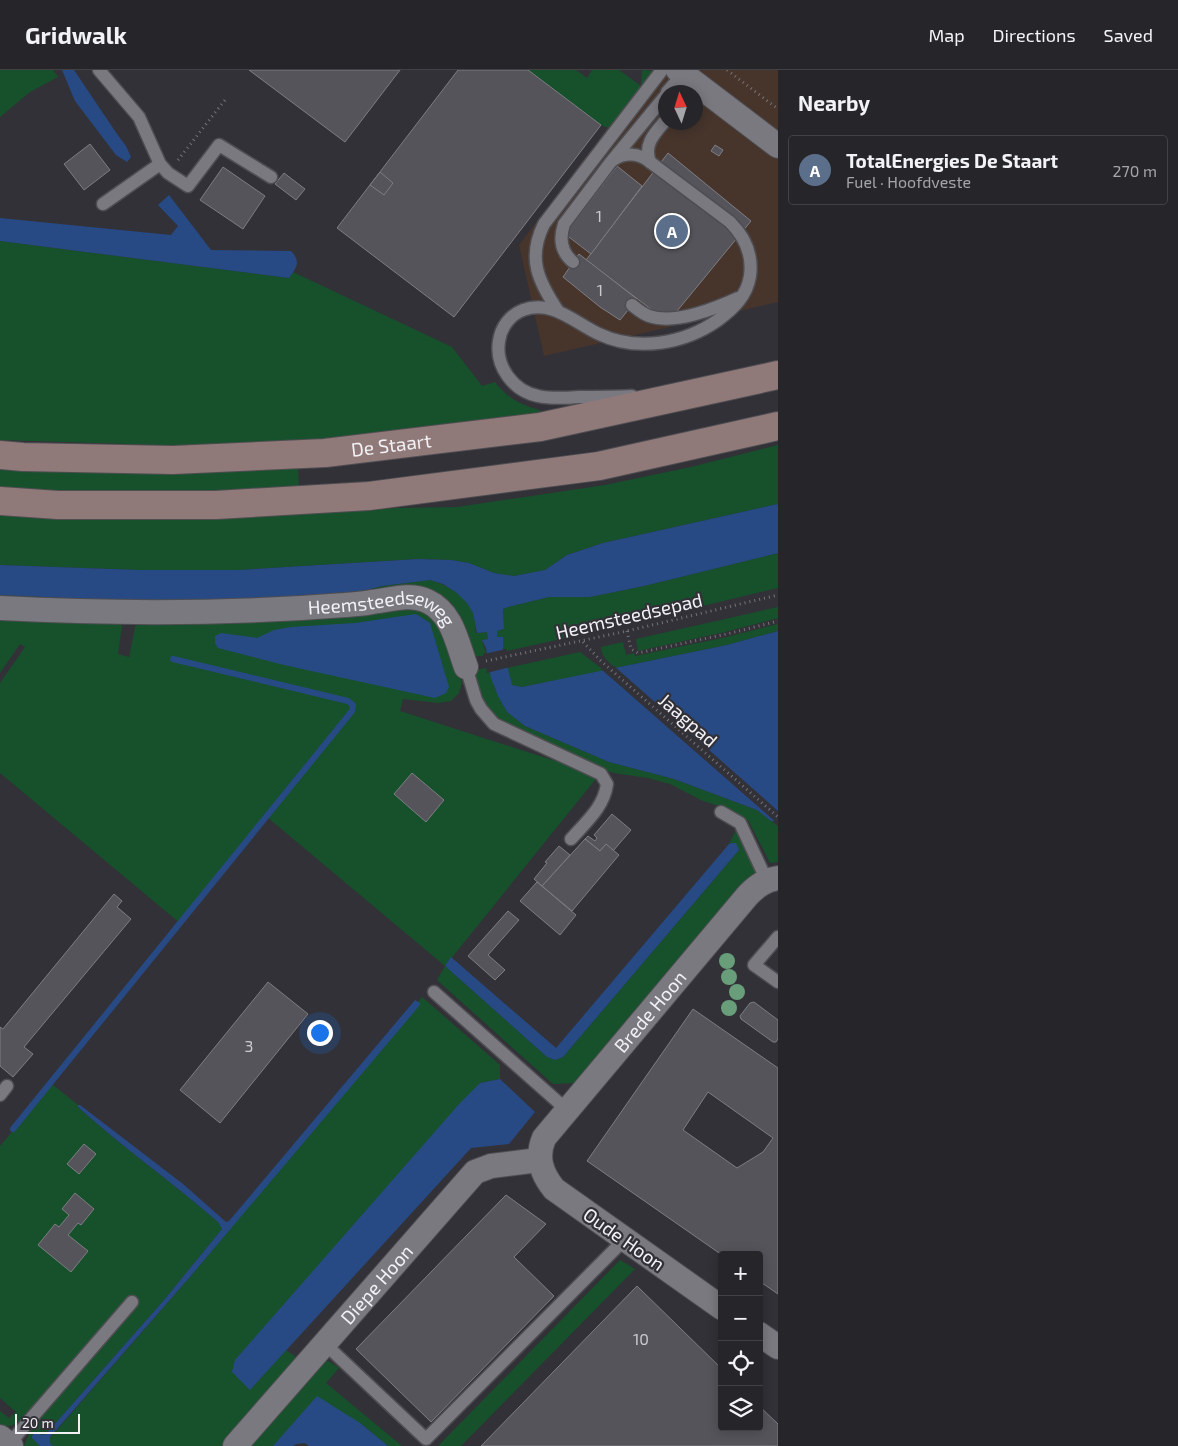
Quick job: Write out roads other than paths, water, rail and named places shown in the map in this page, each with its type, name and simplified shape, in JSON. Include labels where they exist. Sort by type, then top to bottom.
[{"type":"main road","name":"De Staart","points":[[0,455],[173,460],[325,453],[540,427],[778,375]]},
{"type":"main road","points":[[0,501],[58,505],[216,505],[369,496],[599,466],[778,426]]},
{"type":"street","points":[[681,78],[748,123],[778,146]]},
{"type":"street","points":[[748,123],[778,158]]},
{"type":"street","name":"Heemsteedseweg","points":[[0,608],[72,612],[152,613],[284,610],[414,597],[438,606],[475,664]]},
{"type":"street","name":"Brede Hoon","points":[[540,1160],[540,1148],[544,1138],[567,1110],[748,895],[757,886],[772,879]]},
{"type":"street","name":"Oude Hoon","points":[[540,1160],[546,1179],[554,1189],[718,1305]]},
{"type":"street","name":"Diepe Hoon","points":[[235,1446],[475,1172],[491,1166],[540,1160]]},
{"type":"street","points":[[763,1337],[778,1347]]},
{"type":"lane","points":[[99,70],[139,117],[164,168],[188,186],[219,145],[271,177]]},
{"type":"lane","points":[[558,311],[545,290],[536,261],[535,246],[544,224],[681,78]]},
{"type":"lane","points":[[573,262],[561,243],[564,224],[658,104]]},
{"type":"lane","points":[[650,162],[648,153],[649,142],[658,130]]},
{"type":"lane","points":[[610,163],[620,156],[640,155],[730,222],[740,231],[748,246],[750,261],[748,287],[729,312],[714,323],[696,332],[658,344],[621,342],[600,335],[558,311],[542,307],[522,310],[512,316],[501,330],[498,351],[506,375],[521,391],[539,397],[629,396],[724,388]]},
{"type":"lane","points":[[104,204],[164,168]]},
{"type":"lane","points":[[632,306],[647,315],[669,318],[702,312],[743,296]]},
{"type":"lane","name":"Heemsteedseweg","points":[[475,664],[476,700],[494,724],[601,774],[607,784],[606,795],[597,810],[571,839]]},
{"type":"lane","points":[[722,812],[740,824],[772,879]]},
{"type":"lane","points":[[778,937],[754,965],[778,982]]},
{"type":"lane","points":[[434,992],[567,1110]]},
{"type":"lane","points":[[325,1344],[426,1440],[625,1239]]},
{"type":"lane","points":[[7,1442],[132,1302]]},
{"type":"water","points":[[62,70],[74,70],[126,146],[131,157],[127,162],[116,155],[75,101]]},
{"type":"water","points":[[169,195],[211,250],[291,251],[297,261],[294,271],[289,278],[0,241],[0,218],[171,235],[178,226],[158,205]]},
{"type":"water","points":[[778,504],[778,553],[644,586],[590,597],[549,597],[508,607],[503,609],[504,629],[497,631],[497,637],[503,637],[503,649],[512,685],[522,687],[727,645],[778,631],[778,821],[771,821],[757,810],[674,779],[609,762],[525,726],[507,712],[498,696],[491,678],[486,648],[482,640],[488,639],[487,632],[477,633],[473,613],[467,603],[457,593],[443,584],[430,580],[382,586],[362,591],[210,600],[110,600],[0,595],[0,565],[139,570],[239,570],[418,559],[451,560],[469,563],[494,573],[514,576],[545,570],[567,555],[603,543]]},
{"type":"water","points":[[416,614],[430,623],[449,687],[446,693],[435,698],[284,665],[218,648],[215,643],[215,636],[221,633],[257,638],[274,630],[291,627],[355,623]]},
{"type":"water","points":[[736,843],[739,850],[563,1057],[555,1060],[547,1057],[445,966],[451,957],[556,1048],[729,844]]},
{"type":"water","points":[[415,1000],[420,1005],[189,1278],[50,1437],[50,1443],[53,1446],[40,1446],[32,1438],[35,1432],[42,1435],[46,1434],[164,1300],[222,1229],[218,1222],[112,1136],[78,1105],[183,1184],[226,1222],[229,1221]]},
{"type":"water","points":[[500,1079],[535,1112],[509,1144],[471,1148],[250,1390],[232,1372],[235,1360],[460,1103],[480,1083]]},
{"type":"water","points":[[317,1396],[360,1423],[388,1446],[309,1446],[305,1443],[293,1446],[273,1446]]},
{"type":"waterway","points":[[13,1129],[352,711],[353,705],[348,701],[173,659]]},
{"type":"place","name":"TotalEnergies De Staart","points":[[672,231]]}]
